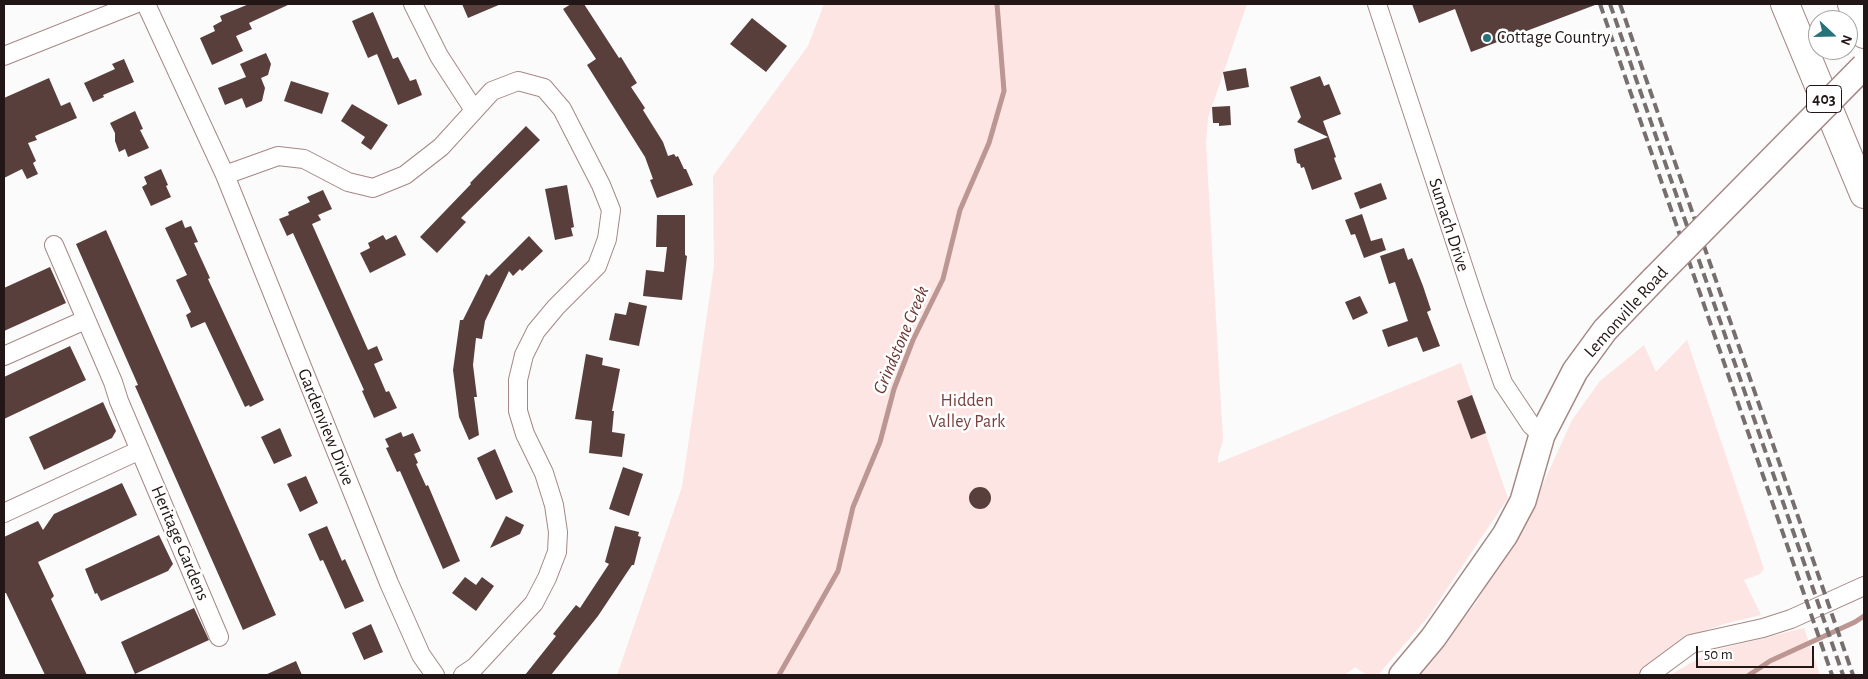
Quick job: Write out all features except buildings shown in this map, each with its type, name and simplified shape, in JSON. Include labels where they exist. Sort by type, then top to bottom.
[{"type":"highway","name":"403","points":[[1785,4],[1864,194]]},
{"type":"highway","points":[[1852,4],[1864,34]]},
{"type":"street","points":[[4,56],[135,4]]},
{"type":"street","name":"Gardenview Drive","points":[[146,4],[225,175],[389,583],[421,655],[435,675]]},
{"type":"street","points":[[414,4],[439,56],[474,110]]},
{"type":"street","name":"Sumach Drive","points":[[1377,4],[1474,299],[1504,383],[1531,425],[1542,435]]},
{"type":"street","name":"Lemonville Road","points":[[1402,675],[1433,638],[1505,535],[1523,500],[1542,435],[1575,371],[1605,330],[1864,66]]},
{"type":"street","points":[[225,175],[278,156],[304,160],[348,182],[372,188],[405,175],[441,147],[492,91],[518,81],[544,88],[562,109],[578,137],[611,210],[607,239],[596,266],[556,307],[536,331],[524,355],[518,380],[518,411],[525,434],[544,473],[554,505],[558,532],[557,552],[547,578],[534,603],[475,667],[463,675]]},
{"type":"street","name":"Heritage Gardens","points":[[54,246],[114,382],[119,401],[219,637]]},
{"type":"street","points":[[4,356],[86,320]]},
{"type":"street","points":[[4,513],[140,450]]},
{"type":"street","points":[[1649,675],[1691,644],[1763,628],[1791,619],[1864,586]]},
{"type":"green space","name":"Hidden Valley Park","points":[[824,4],[1247,4],[1208,118],[1206,143],[1223,440],[1218,463],[1461,363],[1508,498],[1428,617],[1378,675],[1367,675],[1355,667],[1345,675],[617,675],[682,487],[714,266],[713,176],[808,46]]},
{"type":"green space","points":[[1687,340],[1764,569],[1760,574],[1744,580],[1761,615],[1724,624],[1690,636],[1637,675],[1417,675],[1476,603],[1539,493],[1572,420],[1600,381],[1644,345],[1656,372]]},
{"type":"green space","points":[[1804,628],[1820,675],[1670,675],[1712,651]]},
{"type":"waterway","name":"Grindstone Creek","points":[[779,675],[838,571],[853,507],[880,442],[894,389],[913,340],[943,279],[960,210],[989,143],[1004,91],[997,4]]},
{"type":"waterway","name":"Grindstone Creek","points":[[1749,675],[1770,661],[1855,622],[1864,616]]},
{"type":"railway","points":[[1600,4],[1832,675]]},
{"type":"railway","points":[[1610,4],[1843,675]]},
{"type":"railway","points":[[1620,4],[1853,675]]},
{"type":"place","name":"Cottage Country","points":[[1487,38]]}]
